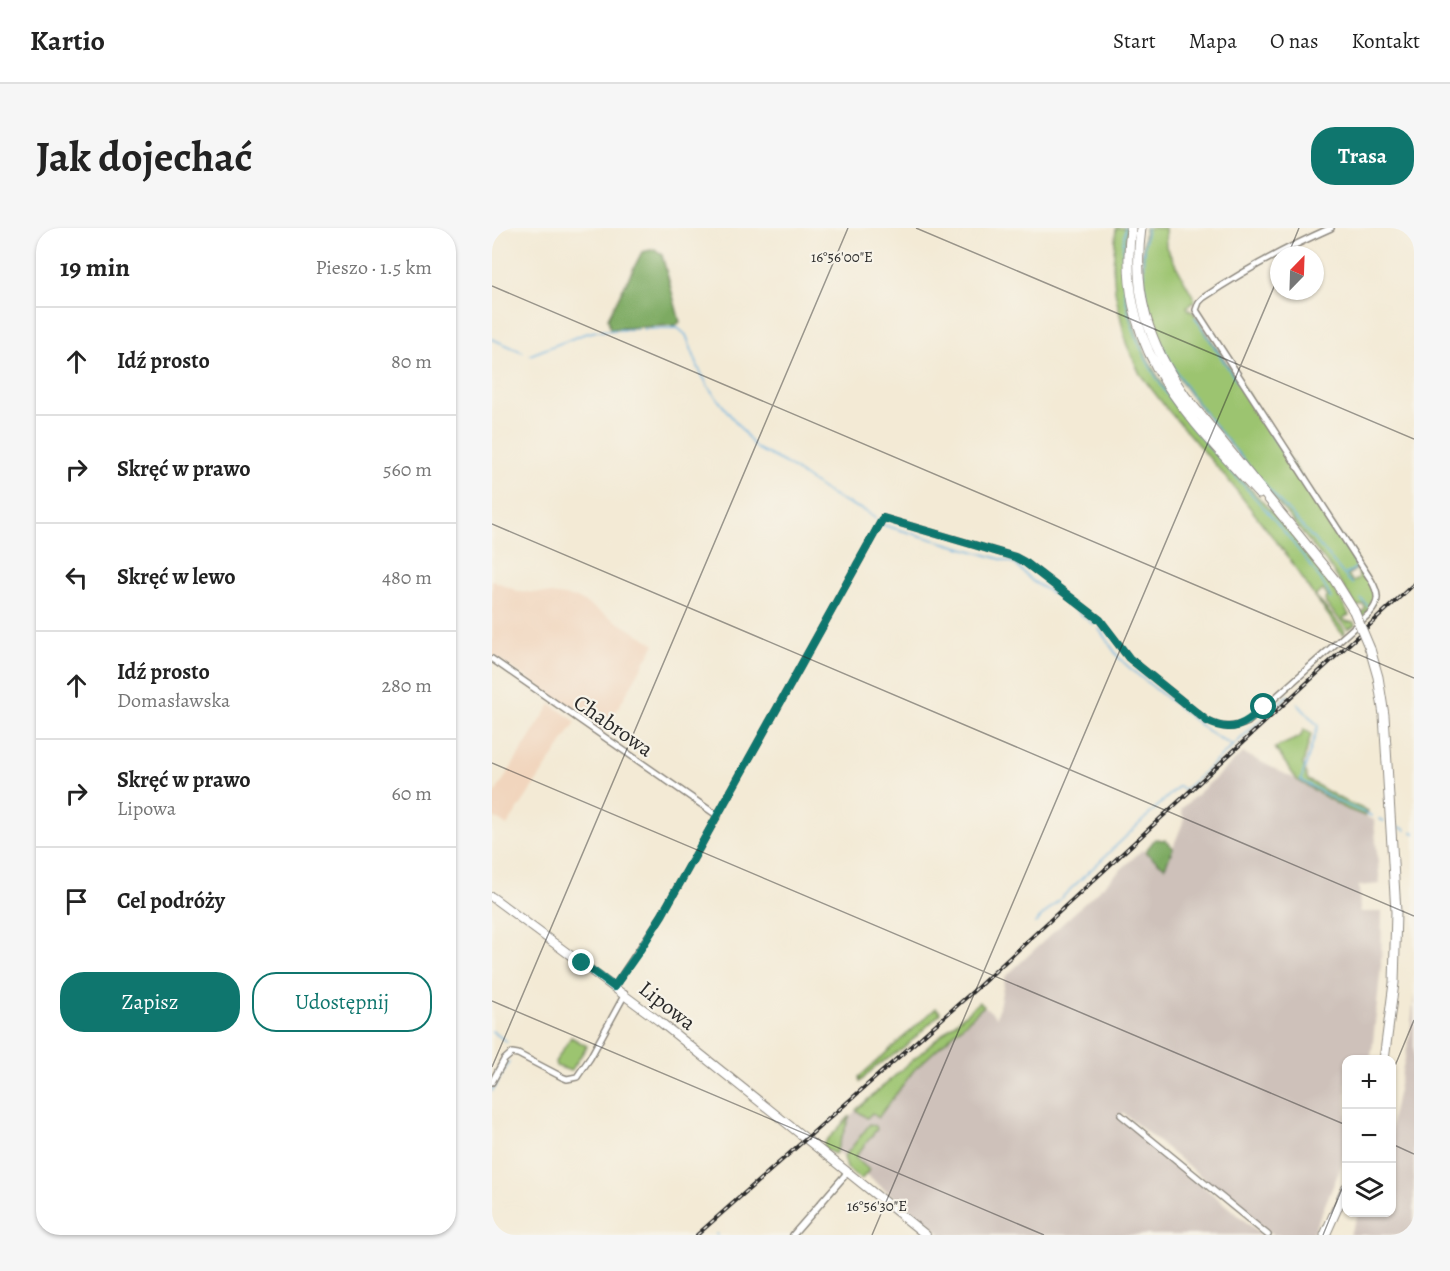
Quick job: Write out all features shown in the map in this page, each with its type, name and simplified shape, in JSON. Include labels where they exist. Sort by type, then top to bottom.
[{"type":"highway","points":[[1131,228],[1129,258],[1132,298],[1137,324],[1152,360],[1165,383],[1200,429],[1298,534]]},
{"type":"highway","points":[[1141,228],[1138,261],[1140,295],[1158,353],[1185,396],[1334,579],[1354,611],[1370,649],[1378,677],[1384,715],[1396,912],[1394,982],[1385,1055]]},
{"type":"highway","points":[[1328,1234],[1342,1200]]},
{"type":"street","points":[[614,987],[662,915],[883,518],[1015,557],[1026,563],[1100,620],[1129,658],[1207,721],[1221,727],[1239,726],[1248,722],[1375,608],[1378,596],[1376,590],[1196,310],[1203,298],[1254,266],[1290,246],[1331,228]]},
{"type":"street","name":"Chabrowa","points":[[492,659],[718,816]]},
{"type":"street","name":"Lipowa","points":[[492,897],[625,994],[926,1235]]},
{"type":"street","points":[[492,1082],[504,1060],[508,1055],[514,1053],[561,1077],[567,1079],[577,1077],[625,994]]},
{"type":"street","points":[[1121,1115],[1268,1235]]},
{"type":"street","points":[[793,1235],[848,1173]]},
{"type":"shaded area","points":[[492,580],[520,592],[577,598],[655,644],[603,734],[534,682],[492,655]]},
{"type":"shaded area","points":[[551,704],[576,722],[507,826],[492,816],[492,798]]},
{"type":"shaded area","points":[[1243,753],[1297,780],[1344,808],[1374,820],[1380,884],[1359,886],[1360,912],[1382,912],[1381,966],[1372,1051],[1371,1055],[1342,1055],[1342,1162],[1312,1235],[1273,1235],[1123,1113],[1119,1117],[1262,1235],[942,1235],[836,1151],[850,1116],[856,1110],[878,1117],[914,1070],[984,1006],[997,1017],[1005,977],[1142,850],[1165,867],[1184,820],[1181,809]]},
{"type":"shaded area","points":[[1414,994],[1414,1235],[1349,1235],[1357,1217],[1396,1217],[1396,1099],[1410,1035]]},
{"type":"green space","points":[[1116,228],[1128,228],[1126,289],[1141,343],[1167,392],[1202,436],[1282,522],[1319,567],[1349,615],[1343,618],[1344,620],[1354,622],[1355,625],[1348,629],[1326,604],[1325,599],[1328,597],[1323,590],[1315,596],[1344,629],[1343,635],[1314,596],[1289,558],[1230,482],[1140,374],[1126,343],[1115,291],[1113,266]]},
{"type":"green space","points":[[1145,228],[1165,228],[1166,247],[1195,300],[1187,307],[1194,313],[1359,565],[1348,575],[1353,582],[1359,578],[1358,572],[1362,571],[1370,584],[1374,599],[1362,618],[1360,615],[1365,609],[1364,604],[1357,607],[1330,567],[1198,405],[1169,365],[1151,323],[1144,291],[1142,254]]},
{"type":"green space","points":[[655,249],[662,255],[680,322],[676,325],[610,329],[608,318],[642,252]]},
{"type":"green space","points":[[1304,729],[1311,734],[1303,764],[1308,780],[1342,800],[1368,811],[1365,816],[1344,808],[1297,780],[1275,748],[1300,737]]},
{"type":"green space","points":[[1155,839],[1165,840],[1173,848],[1165,867],[1145,852]]},
{"type":"green space","points":[[979,1002],[984,1006],[914,1070],[878,1118],[872,1113],[867,1118],[856,1110]]},
{"type":"green space","points":[[936,1008],[941,1013],[905,1047],[875,1067],[860,1082],[859,1077]]},
{"type":"green space","points":[[571,1037],[587,1046],[571,1071],[556,1066],[555,1062]]},
{"type":"green space","points":[[850,1116],[835,1154],[824,1149],[824,1143]]},
{"type":"green space","points":[[870,1124],[876,1126],[877,1129],[855,1157],[869,1170],[861,1180],[847,1168],[844,1157]]},
{"type":"waterway","points":[[1125,228],[1123,278],[1131,322],[1148,363],[1171,400],[1198,435],[1290,539],[1318,575],[1331,599]]},
{"type":"waterway","points":[[1147,228],[1143,268],[1148,305],[1160,340],[1178,374],[1224,437],[1353,584]]},
{"type":"waterway","points":[[1407,228],[1414,235]]},
{"type":"waterway","points":[[1195,317],[1291,465]]},
{"type":"waterway","points":[[643,329],[678,328],[686,335],[709,388],[756,448],[785,463],[833,496],[867,512],[876,519]]},
{"type":"waterway","points":[[530,355],[584,334],[638,329]]},
{"type":"waterway","points":[[492,339],[523,352]]},
{"type":"waterway","points":[[1296,472],[1349,552]]},
{"type":"waterway","points":[[883,525],[1014,563],[1032,581],[1060,598],[1093,624]]},
{"type":"waterway","points":[[1346,574],[1357,567],[1353,558]]},
{"type":"waterway","points":[[1361,599],[1369,607]]},
{"type":"waterway","points":[[1099,629],[1119,658],[1132,670],[1209,732],[1233,746],[1288,695]]},
{"type":"waterway","points":[[1297,703],[1318,726],[1301,780],[1339,802],[1372,816]]},
{"type":"waterway","points":[[1035,923],[1179,786],[1184,790],[1233,746]]},
{"type":"waterway","points":[[1379,819],[1384,821]]},
{"type":"waterway","points":[[1399,827],[1406,830]]},
{"type":"waterway","points":[[492,1031],[507,1042]]},
{"type":"waterway","points":[[492,1091],[509,1062]]},
{"type":"railway","points":[[697,1235],[978,987],[1414,584]]},
{"type":"route","points":[[582,963],[614,987],[638,953],[718,816],[883,518],[1015,557],[1026,563],[1100,620],[1129,658],[1207,721],[1221,727],[1231,728],[1248,722],[1264,707]]}]
